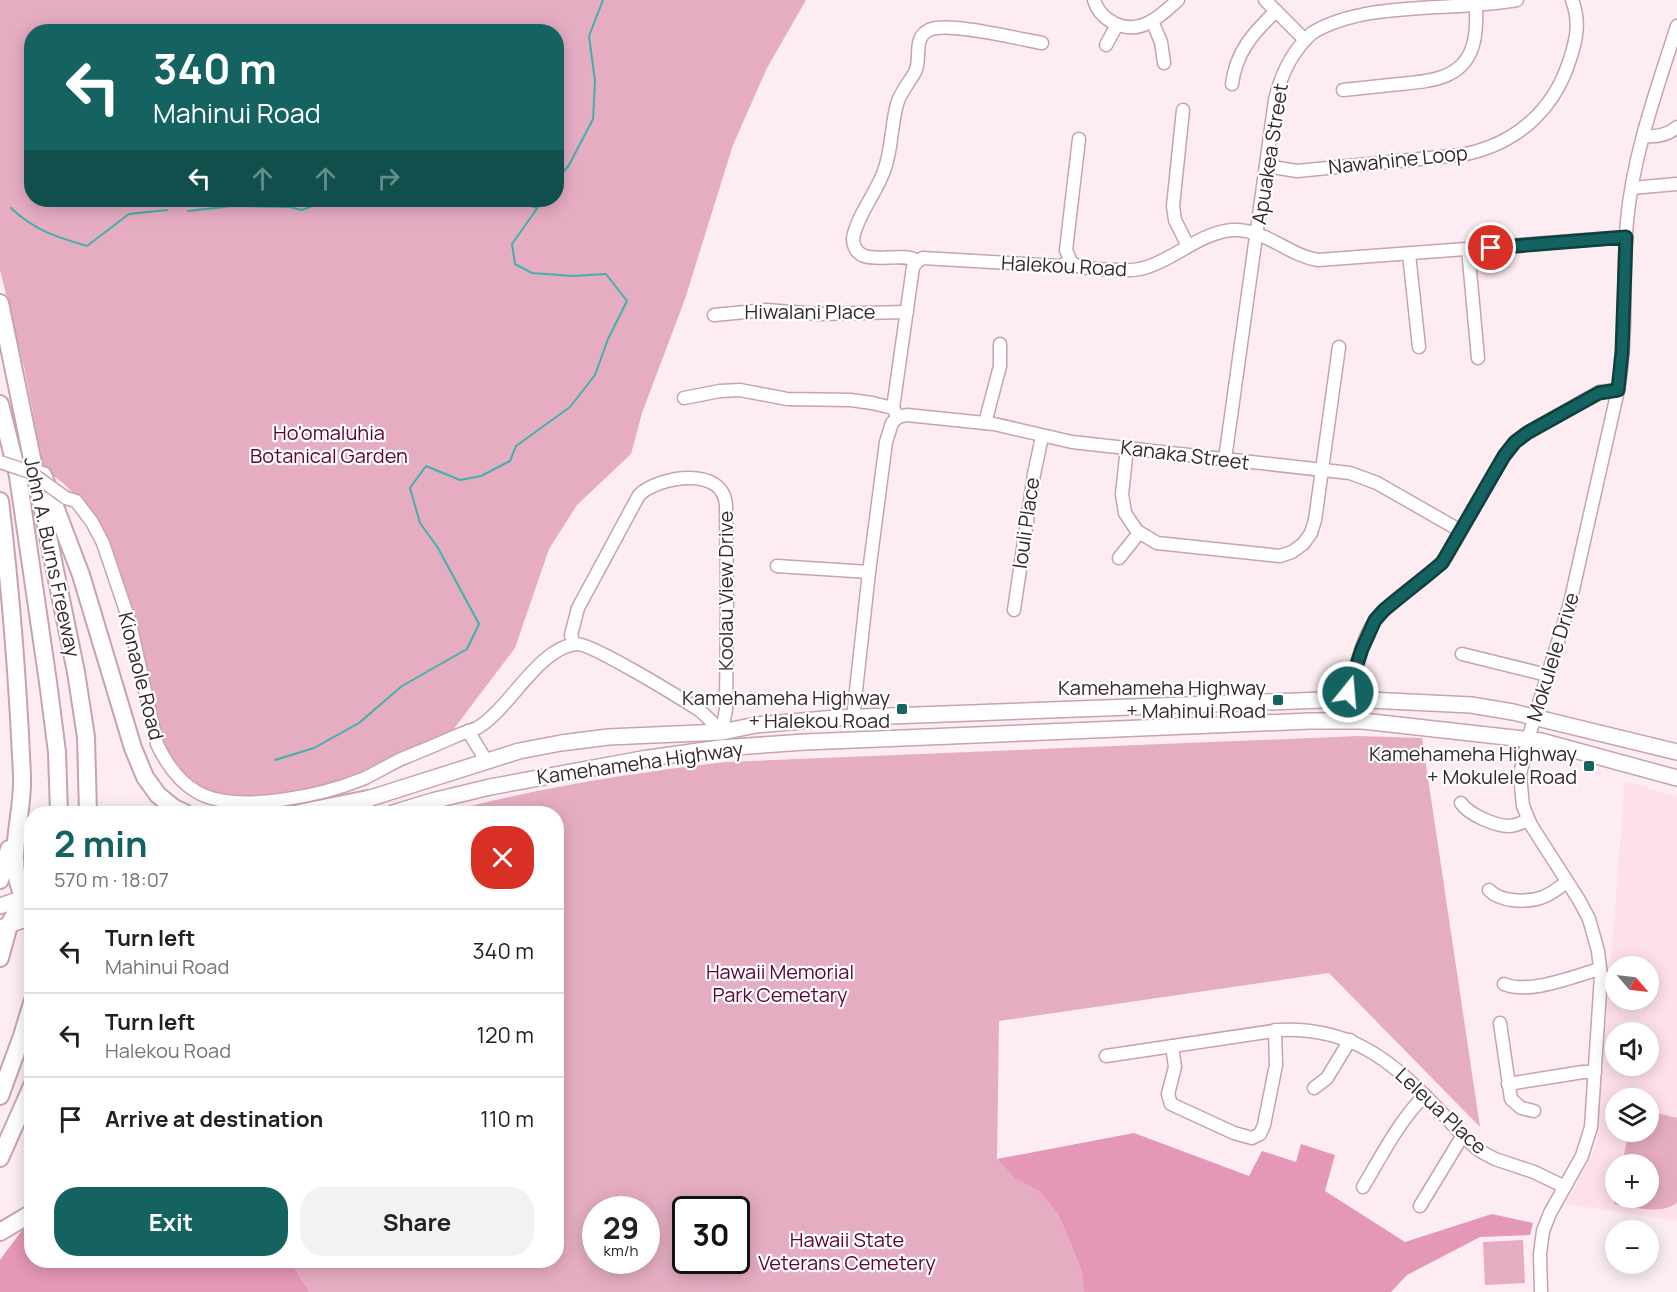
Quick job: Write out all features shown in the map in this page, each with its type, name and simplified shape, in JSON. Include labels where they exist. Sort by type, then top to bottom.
[{"type":"highway","name":"John A. Burns Freeway","points":[[0,303],[76,672],[86,737],[88,806]]},
{"type":"highway","name":"John A. Burns Freeway","points":[[0,404],[18,476],[48,681],[57,752],[59,806]]},
{"type":"highway","points":[[26,428],[81,575],[137,758],[145,777],[158,795],[172,806]]},
{"type":"highway","points":[[0,501],[6,545],[22,777],[14,868],[17,884],[24,892]]},
{"type":"highway","points":[[0,880],[11,838],[22,777]]},
{"type":"highway","points":[[334,806],[368,799]]},
{"type":"highway","points":[[0,958],[5,927],[24,901]]},
{"type":"highway","points":[[0,1096],[24,1029]]},
{"type":"highway","points":[[0,1158],[24,1104]]},
{"type":"highway","points":[[0,1232],[24,1218]]},
{"type":"main road","points":[[1342,723],[1348,699]]},
{"type":"main road","points":[[721,740],[756,725],[853,718],[1348,699],[1471,705],[1677,752]]},
{"type":"main road","points":[[1017,711],[1018,734]]},
{"type":"main road","points":[[853,718],[854,741]]},
{"type":"main road","name":"Kamehameha Highway","points":[[344,806],[519,751],[608,737],[854,741],[1310,721],[1342,723],[1363,721],[1541,741],[1677,778]]},
{"type":"main road","name":"Kamehameha Highway","points":[[416,806],[490,787],[642,759],[721,740]]},
{"type":"main road","points":[[487,762],[490,787]]},
{"type":"main road","points":[[0,906],[24,897]]},
{"type":"main road","points":[[5,927],[24,920]]},
{"type":"street","points":[[1094,0],[1102,14],[1117,25],[1135,27],[1152,21],[1178,0]]},
{"type":"street","points":[[1265,0],[1305,40]]},
{"type":"street","name":"Apuakea Street","points":[[1225,459],[1278,88],[1286,66],[1316,29],[1334,17],[1365,6],[1387,3],[1476,4],[1517,0]]},
{"type":"street","name":"Nawahine Loop","points":[[1266,166],[1297,171],[1461,155],[1503,142],[1522,130],[1539,115],[1563,78],[1577,29],[1577,17],[1572,0]]},
{"type":"street","points":[[1343,90],[1433,81],[1453,73],[1464,63],[1472,49],[1476,4]]},
{"type":"street","points":[[1232,84],[1236,64],[1244,45],[1276,11]]},
{"type":"street","points":[[1152,21],[1161,42],[1164,63]]},
{"type":"street","points":[[1106,45],[1117,25]]},
{"type":"street","name":"Mokulele Drive","points":[[1541,1292],[1540,1254],[1543,1231],[1550,1213],[1582,1156],[1589,1137],[1600,969],[1593,929],[1584,909],[1528,820],[1520,785],[1527,740],[1570,603],[1618,390],[1622,352],[1626,237],[1632,188],[1644,136],[1677,26]]},
{"type":"street","name":"Halekou Road","points":[[1042,43],[948,28],[932,29],[922,36],[918,44],[916,69],[902,91],[897,104],[885,170],[853,238],[855,248],[864,257],[904,256],[918,261],[926,258],[1059,266],[1071,262],[1080,267],[1134,270],[1156,264],[1188,246],[1224,231],[1241,230],[1257,233],[1306,257],[1318,260],[1626,237]]},
{"type":"street","points":[[1183,110],[1173,206],[1175,220],[1188,246]]},
{"type":"street","points":[[1644,136],[1656,137],[1673,131],[1677,127]]},
{"type":"street","points":[[1071,262],[1066,250],[1079,139]]},
{"type":"street","points":[[1632,188],[1677,184]]},
{"type":"street","points":[[1468,249],[1478,358]]},
{"type":"street","points":[[1409,254],[1419,347]]},
{"type":"street","points":[[853,718],[886,442],[896,413],[907,312],[914,267],[918,261]]},
{"type":"street","name":"Hiwalani Place","points":[[714,315],[766,310],[819,314],[907,312]]},
{"type":"street","points":[[984,423],[1000,366],[1000,344]]},
{"type":"street","points":[[1127,448],[1122,501],[1128,519],[1139,533],[1150,540],[1164,544],[1274,556],[1286,554],[1298,548],[1311,533],[1315,520],[1339,347]]},
{"type":"street","name":"Kanaka Street","points":[[684,399],[720,391],[740,390],[787,399],[851,400],[872,403],[896,413],[984,423],[1072,442],[1350,473],[1369,479],[1461,531]]},
{"type":"street","points":[[1348,699],[1348,692],[1362,649],[1375,620],[1442,563],[1504,456],[1521,437],[1599,393],[1618,390]]},
{"type":"street","name":"Iouli Place","points":[[1014,610],[1034,474],[1042,437]]},
{"type":"street","name":"Kionaole Road","points":[[0,462],[30,472],[66,498],[76,501],[92,522],[103,543],[130,623],[157,744],[166,762],[180,780],[198,793],[216,799],[248,803],[283,800],[364,778],[391,764],[476,729],[547,658],[562,647],[574,644]]},
{"type":"street","name":"Koolau View Drive","points":[[574,644],[571,635],[578,608],[639,495],[662,482],[697,479],[711,482],[722,491],[725,501],[726,698],[721,740]]},
{"type":"street","points":[[1119,558],[1139,533]]},
{"type":"street","points":[[777,566],[869,572]]},
{"type":"street","points":[[574,644],[580,644],[602,653],[700,711],[721,740]]},
{"type":"street","points":[[1462,654],[1547,675]]},
{"type":"street","points":[[468,731],[487,762]]},
{"type":"street","points":[[1461,803],[1473,814],[1503,825],[1513,826],[1528,820]]},
{"type":"street","points":[[1489,890],[1501,898],[1530,900],[1548,895],[1567,882]]},
{"type":"street","points":[[1504,984],[1513,988],[1530,987],[1600,969]]},
{"type":"street","points":[[1500,1023],[1510,1096],[1521,1108],[1534,1111]]},
{"type":"street","points":[[1172,1046],[1175,1067],[1168,1094],[1171,1104],[1234,1133],[1252,1138],[1260,1134],[1264,1125],[1276,1065],[1275,1030]]},
{"type":"street","name":"Leleua Place","points":[[1106,1056],[1275,1030],[1307,1030],[1350,1040],[1395,1067],[1473,1146],[1487,1156],[1528,1169],[1565,1187]]},
{"type":"street","points":[[1314,1089],[1327,1078],[1350,1040]]},
{"type":"street","points":[[1508,1084],[1595,1072]]},
{"type":"street","points":[[1363,1187],[1404,1119],[1425,1095]]},
{"type":"street","points":[[1419,1206],[1463,1135]]},
{"type":"shaded area","points":[[1625,781],[1677,797],[1677,1221],[1566,1204],[1596,1148],[1605,1034],[1605,1076],[1659,1076],[1659,1022],[1606,1022],[1607,1010],[1659,1010],[1659,956],[1611,956]]},
{"type":"shaded area","points":[[1134,1133],[1249,1176],[1262,1151],[1296,1162],[1301,1144],[1335,1155],[1325,1191],[1405,1242],[1492,1214],[1533,1223],[1530,1235],[1480,1237],[1407,1275],[1391,1292],[1084,1292],[1081,1269],[1058,1214],[1039,1191],[1014,1178],[997,1159]]},
{"type":"shaded area","points":[[24,1227],[24,1268],[294,1268],[310,1292],[0,1292],[0,1260]]},
{"type":"green space","name":"Ho'omaluhia Botanical Garden","points":[[0,0],[806,0],[767,68],[733,145],[685,299],[642,413],[631,454],[577,505],[549,549],[515,648],[453,730],[362,772],[313,788],[264,797],[227,798],[200,789],[179,772],[162,743],[138,635],[81,501],[63,483],[44,469],[24,367],[0,270]]},
{"type":"green space","name":"Hawaii Memorial Park Cemetary","points":[[1359,736],[1422,738],[1480,1127],[1329,973],[999,1021],[997,1159],[1014,1178],[1039,1191],[1058,1214],[1081,1269],[1084,1292],[310,1292],[294,1268],[564,1268],[564,806],[471,806],[584,782],[726,762]]},
{"type":"green space","points":[[1659,1114],[1677,1118],[1677,1203],[1663,1209],[1638,1208],[1659,1208],[1659,1154],[1624,1154],[1627,1142],[1659,1142]]},
{"type":"green space","points":[[1523,1240],[1525,1283],[1485,1285],[1483,1242]]},
{"type":"waterway","points":[[564,171],[593,119],[595,81],[589,36],[603,0]]},
{"type":"waterway","points":[[188,211],[224,207]]},
{"type":"waterway","points":[[289,207],[302,210],[310,207]]},
{"type":"waterway","points":[[275,760],[314,748],[359,723],[402,686],[467,649],[479,624],[438,548],[420,523],[410,488],[426,466],[460,480],[481,476],[510,461],[516,446],[570,407],[595,375],[608,339],[627,301],[606,274],[573,276],[532,273],[515,264],[512,244],[538,207]]},
{"type":"waterway","points":[[11,208],[28,222],[46,232],[87,246],[129,214],[167,210]]},
{"type":"place","name":"Kamehameha Highway + Mahinui Road","points":[[1278,700]]},
{"type":"place","name":"Kamehameha Highway + Halekou Road","points":[[902,709]]},
{"type":"place","name":"Kamehameha Highway + Mokulele Road","points":[[1589,766]]},
{"type":"route","points":[[1348,692],[1362,649],[1375,620],[1442,563],[1504,456],[1515,442],[1599,393],[1612,389],[1618,390],[1621,376],[1626,237],[1491,248]]},
{"type":"park label","name":"Hawaii State Veterans Cemetery","points":[[847,1252]]}]
